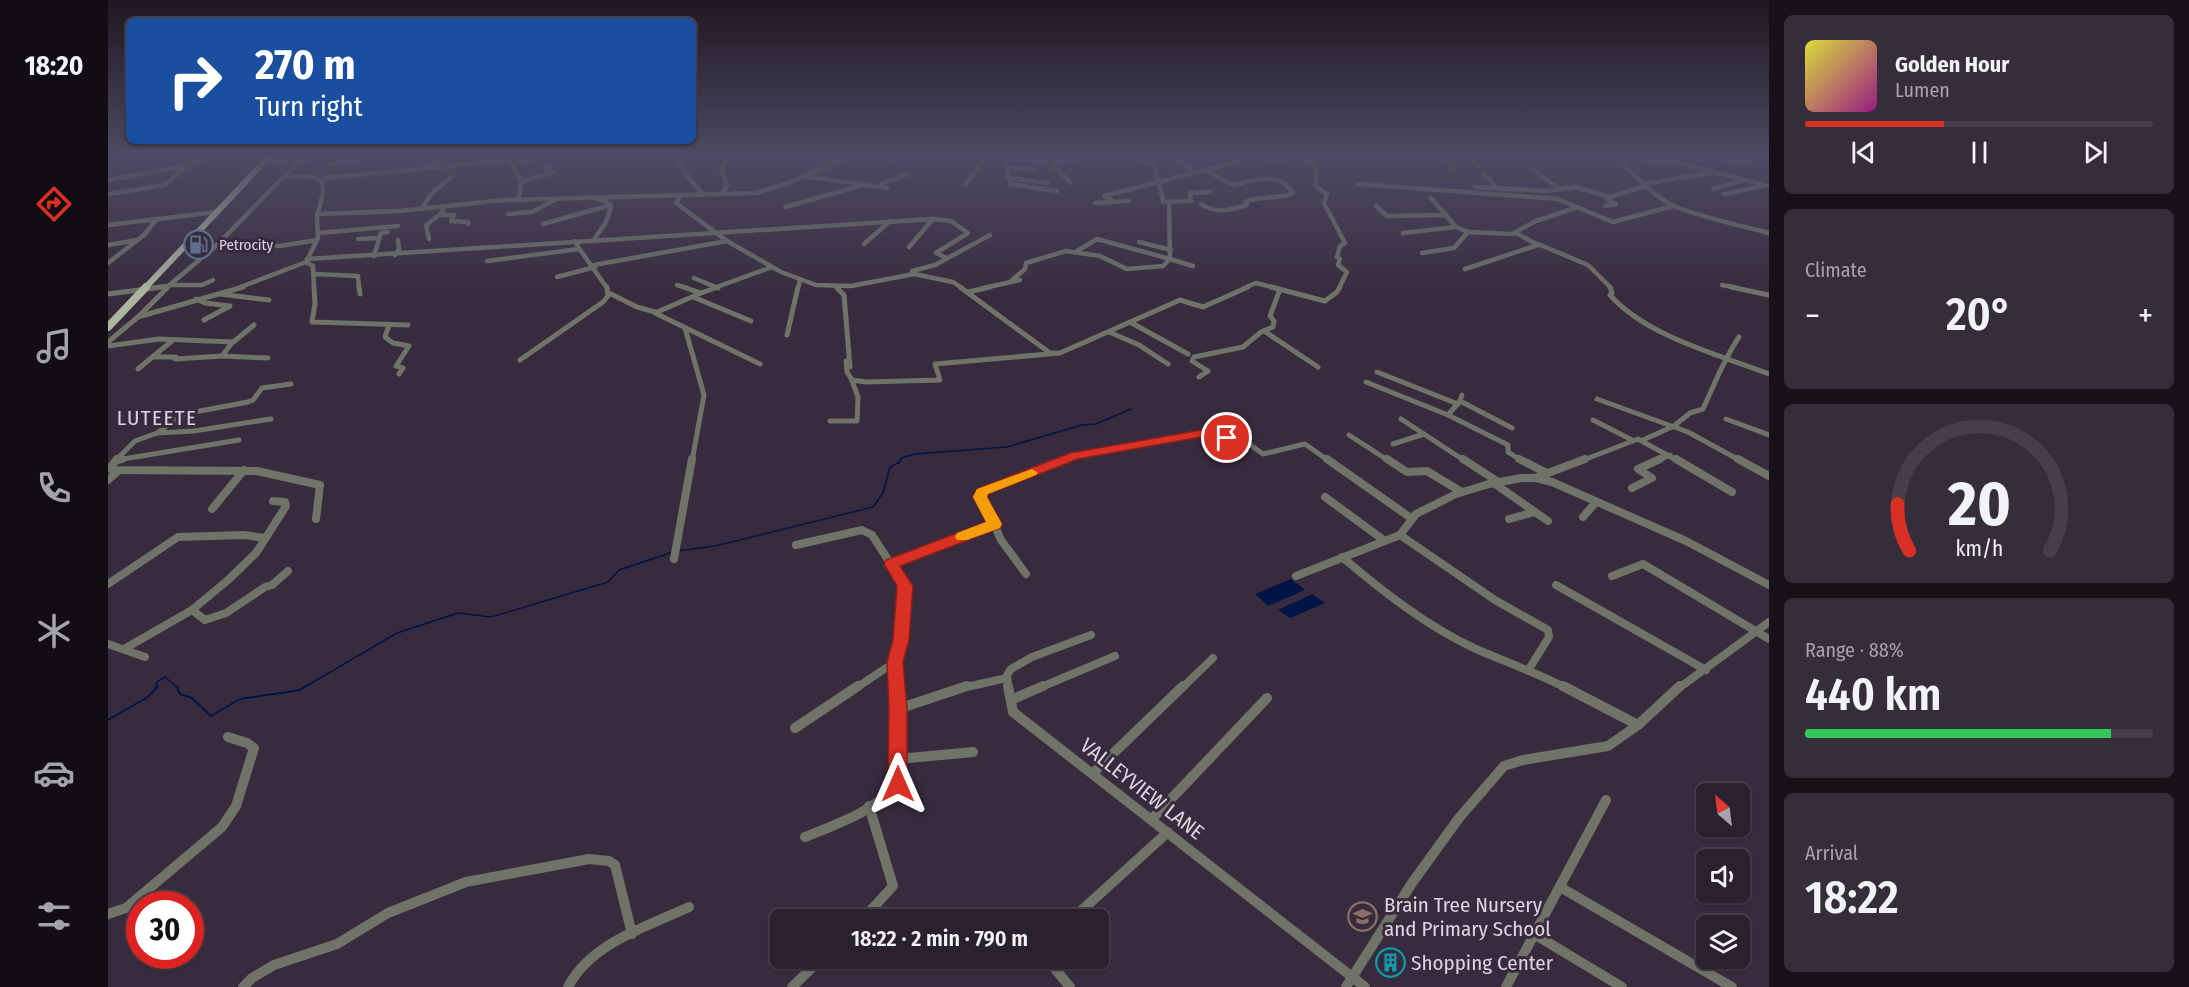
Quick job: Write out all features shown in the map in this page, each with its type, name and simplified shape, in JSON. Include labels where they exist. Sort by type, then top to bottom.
[{"type":"main road","points":[[108,327],[225,203]]},
{"type":"street","points":[[108,344],[170,285],[217,245],[258,203]]},
{"type":"street","points":[[307,261],[318,236],[317,214],[320,203]]},
{"type":"street","points":[[422,209],[426,203]]},
{"type":"street","points":[[317,214],[422,209],[481,203]]},
{"type":"street","points":[[508,214],[532,212],[549,203]]},
{"type":"street","points":[[606,203],[611,205]]},
{"type":"street","points":[[676,203],[727,241],[772,267],[816,285],[836,287],[907,274],[921,274],[947,280],[968,291],[1049,355]]},
{"type":"street","points":[[785,207],[799,203]]},
{"type":"street","points":[[1010,282],[1024,269],[1026,263],[1063,251],[1104,257],[1128,270],[1163,266],[1170,259],[1170,203]]},
{"type":"street","points":[[1201,204],[1210,211],[1220,211],[1247,206],[1246,203]]},
{"type":"street","points":[[852,380],[866,382],[939,380],[935,364],[1060,354],[1180,300],[1203,307],[1256,283],[1325,301],[1337,292],[1347,272],[1340,269],[1338,265],[1340,259],[1337,257],[1340,246],[1345,243],[1323,203]]},
{"type":"street","points":[[1435,203],[1456,227],[1468,232],[1516,233],[1588,265],[1611,288],[1610,295],[1619,308],[1678,339],[1769,374]]},
{"type":"street","points":[[1566,203],[1616,222],[1673,206]]},
{"type":"street","points":[[1605,206],[1615,203]]},
{"type":"street","points":[[1669,203],[1769,233]]},
{"type":"street","points":[[543,224],[611,205]]},
{"type":"street","points":[[593,241],[606,222],[611,205]]},
{"type":"street","points":[[1376,206],[1389,216],[1446,215]]},
{"type":"street","points":[[429,239],[426,225],[440,215],[444,207]]},
{"type":"street","points":[[1516,233],[1532,222],[1575,208]]},
{"type":"street","points":[[108,225],[216,212]]},
{"type":"street","points":[[440,215],[452,214],[454,216],[452,220],[468,222],[468,224]]},
{"type":"street","points":[[108,262],[139,240],[157,219]]},
{"type":"street","points":[[909,247],[933,219]]},
{"type":"street","points":[[138,317],[273,278],[307,261],[374,256],[933,219],[951,221],[968,233],[936,253],[948,258]]},
{"type":"street","points":[[864,244],[890,222]]},
{"type":"street","points":[[217,245],[280,246],[318,236],[398,226]]},
{"type":"street","points":[[1403,233],[1456,227]]},
{"type":"street","points":[[374,256],[381,233],[389,232]]},
{"type":"street","points":[[1422,253],[1454,248],[1468,232]]},
{"type":"street","points":[[907,274],[948,258],[990,235]]},
{"type":"street","points":[[318,236],[379,238]]},
{"type":"street","points":[[1077,252],[1097,239],[1193,266]]},
{"type":"street","points":[[108,245],[139,240]]},
{"type":"street","points":[[395,255],[399,249],[398,240]]},
{"type":"street","points":[[557,277],[594,266],[727,241]]},
{"type":"street","points":[[520,360],[603,302],[609,293],[607,285],[594,266],[574,242]]},
{"type":"street","points":[[1139,242],[1171,250]]},
{"type":"street","points":[[1465,269],[1494,261],[1538,244]]},
{"type":"street","points":[[487,261],[579,249]]},
{"type":"street","points":[[307,261],[313,264],[314,274],[313,322],[408,325]]},
{"type":"street","points":[[655,312],[772,267]]},
{"type":"street","points":[[314,274],[358,276],[360,294]]},
{"type":"street","points":[[694,278],[718,288]]},
{"type":"street","points":[[108,294],[170,285],[202,285],[213,279]]},
{"type":"street","points":[[787,335],[800,280]]},
{"type":"street","points":[[968,291],[1020,280]]},
{"type":"street","points":[[677,285],[701,293]]},
{"type":"street","points":[[1722,285],[1769,295]]},
{"type":"street","points":[[836,287],[844,295],[852,380]]},
{"type":"street","points":[[1199,377],[1208,370],[1192,362],[1194,357],[1242,347],[1273,327],[1274,321],[1270,316],[1280,289]]},
{"type":"street","points":[[609,293],[637,307],[655,312],[760,364]]},
{"type":"street","points":[[218,294],[269,300]]},
{"type":"street","points":[[693,297],[750,321]]},
{"type":"street","points":[[196,299],[205,303],[230,306],[204,320]]},
{"type":"street","points":[[1130,322],[1188,354]]},
{"type":"street","points":[[222,356],[233,342],[254,325]]},
{"type":"street","points":[[389,325],[385,337],[393,343],[409,346],[396,366],[403,368],[399,374]]},
{"type":"street","points":[[674,559],[704,395],[686,328]]},
{"type":"street","points":[[1264,331],[1318,367]]},
{"type":"street","points":[[1109,332],[1143,347],[1168,364]]},
{"type":"street","points":[[1296,576],[1400,535],[1411,518],[1460,491],[1535,478],[1632,440],[1643,440],[1674,426],[1690,413],[1703,409],[1726,364],[1725,358],[1739,337]]},
{"type":"street","points":[[108,344],[159,339],[233,342]]},
{"type":"street","points":[[138,369],[173,340]]},
{"type":"street","points":[[154,357],[268,358]]},
{"type":"street","points":[[831,421],[857,421],[858,396],[847,372],[846,361]]},
{"type":"street","points":[[1377,372],[1460,400],[1512,428]]},
{"type":"street","points":[[1366,382],[1448,416],[1506,444],[1509,446],[1509,453],[1547,473]]},
{"type":"street","points":[[111,464],[135,441],[156,433],[184,414],[248,402],[253,400],[262,388],[291,384]]},
{"type":"street","points":[[1597,399],[1674,426],[1769,476]]},
{"type":"street","points":[[1448,416],[1460,400]]},
{"type":"street","points":[[156,433],[194,431],[271,419]]},
{"type":"street","points":[[1401,419],[1497,483],[1548,521]]},
{"type":"street","points":[[1726,419],[1769,435]]},
{"type":"street","points":[[1593,420],[1632,440]]},
{"type":"street","points":[[1026,574],[1001,540],[980,497],[982,492],[1075,456],[1201,433],[1245,441],[1263,454],[1305,444],[1411,518]]},
{"type":"street","points":[[1393,444],[1424,434]]},
{"type":"street","points":[[1349,435],[1407,472],[1426,471],[1460,491]]},
{"type":"street","points":[[111,464],[239,440]]},
{"type":"street","points":[[1643,440],[1732,492]]},
{"type":"street","points":[[1632,488],[1652,478],[1638,469],[1670,455]]},
{"type":"street","points":[[111,464],[112,470],[118,471],[260,471],[321,485],[316,519]]},
{"type":"street","points":[[212,509],[244,470]]},
{"type":"street","points":[[108,480],[118,471]]},
{"type":"street","points":[[1535,478],[1552,482],[1714,555],[1769,585]]},
{"type":"street","points":[[1325,497],[1385,541]]},
{"type":"street","points":[[124,648],[192,610],[256,553],[286,506],[285,502],[273,501]]},
{"type":"street","points":[[1583,517],[1596,502]]},
{"type":"street","points":[[1509,519],[1535,512]]},
{"type":"street","points":[[891,564],[995,524]]},
{"type":"street","points":[[796,545],[862,530],[872,535],[905,586],[901,640],[895,662],[898,709],[898,784],[895,789],[869,806],[805,837]]},
{"type":"street","points":[[1400,535],[1495,600],[1548,630],[1549,637],[1528,669]]},
{"type":"street","points":[[108,584],[178,537],[265,538]]},
{"type":"street","points":[[1342,557],[1425,619],[1475,648],[1528,669],[1638,724]]},
{"type":"street","points":[[1612,576],[1643,564],[1769,639]]},
{"type":"street","points":[[192,610],[206,620],[219,617],[265,587],[272,585],[288,571]]},
{"type":"street","points":[[1556,585],[1706,670]]},
{"type":"street","points":[[1348,982],[1412,883],[1452,827],[1504,766],[1523,760],[1603,749],[1638,724],[1672,693],[1769,622]]},
{"type":"street","points":[[898,709],[974,684],[1006,678],[1013,668],[1044,652],[1091,635]]},
{"type":"street","points":[[108,644],[144,657]]},
{"type":"street","points":[[1011,700],[1115,656]]},
{"type":"street","points":[[1093,773],[1213,658]]},
{"type":"street","points":[[795,728],[895,662]]},
{"type":"street","name":"VALLEYVIEW LANE","points":[[1006,678],[1013,712],[1152,819],[1348,982],[1365,987]]},
{"type":"street","points":[[1152,819],[1267,698]]},
{"type":"street","points":[[108,914],[126,908],[222,827],[232,814],[254,748],[247,743],[228,737]]},
{"type":"street","points":[[898,759],[973,752]]},
{"type":"street","points":[[1506,987],[1606,800]]},
{"type":"street","points":[[869,806],[893,886],[872,909]]},
{"type":"street","points":[[1083,909],[1168,832]]},
{"type":"street","points":[[243,987],[260,971],[335,945],[359,933],[388,913],[455,886],[495,874],[534,870],[566,862],[601,859],[613,862],[618,869],[632,934]]},
{"type":"street","points":[[1560,887],[1732,987]]},
{"type":"street","points":[[568,987],[572,976],[580,966],[632,934],[689,907]]},
{"type":"street","points":[[1534,934],[1622,987]]},
{"type":"street","points":[[792,987],[811,969]]},
{"type":"street","points":[[1055,969],[1070,987]]},
{"type":"water","points":[[1291,579],[1305,590],[1268,606],[1255,594]]},
{"type":"water","points":[[1312,594],[1325,603],[1290,618],[1278,610]]},
{"type":"waterway","points":[[677,551],[715,546],[873,507],[883,493],[890,467],[900,462],[901,458],[915,454],[1007,447],[1082,425],[1096,424],[1131,409]]},
{"type":"waterway","points":[[303,688],[397,633],[458,613],[491,617],[608,582],[619,570],[673,552]]},
{"type":"waterway","points":[[156,688],[157,682],[165,677],[176,687]]},
{"type":"waterway","points":[[108,720],[148,697],[158,686]]},
{"type":"waterway","points":[[176,687],[180,694],[192,698],[211,716],[240,699],[303,688]]},
{"type":"slow traffic","points":[[962,537],[995,524],[980,497],[982,492],[1032,473]]},
{"type":"place","name":"Petrocity","points":[[198,245]]},
{"type":"place","name":"Brain Tree Nursery and Primary School","points":[[1363,917]]},
{"type":"place","name":"Shopping Center","points":[[1390,963]]},
{"type":"district","name":"LUTEETE","points":[[157,418]]},
{"type":"route","points":[[898,784],[898,709],[895,662],[901,640],[905,586],[891,564],[995,524],[980,497],[982,492],[1075,456],[1201,433],[1227,438]]}]
